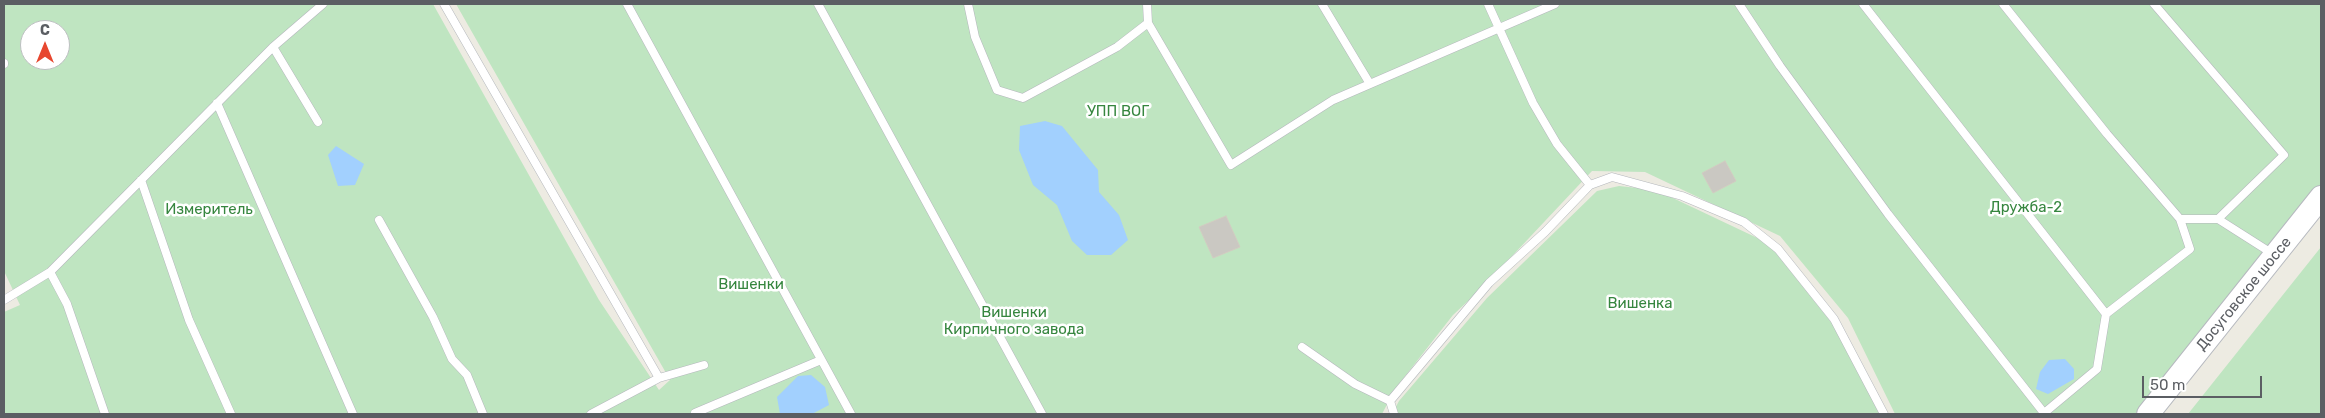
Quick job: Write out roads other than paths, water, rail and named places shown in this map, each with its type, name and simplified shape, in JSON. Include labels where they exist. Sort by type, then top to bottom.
[{"type":"main road","name":"Досуговское шоссе","points":[[2148,414],[2321,197]]},
{"type":"lane","points":[[4,300],[50,272],[273,47],[324,4]]},
{"type":"lane","points":[[444,4],[659,378]]},
{"type":"lane","points":[[627,4],[851,414]]},
{"type":"lane","points":[[818,4],[1042,414]]},
{"type":"lane","points":[[968,4],[975,37],[997,90],[1024,98],[1117,47],[1148,23]]},
{"type":"lane","points":[[1147,4],[1148,23],[1231,165],[1333,100],[1555,4]]},
{"type":"lane","points":[[1322,4],[1370,84]]},
{"type":"lane","points":[[1488,4],[1533,103],[1557,144],[1590,185]]},
{"type":"lane","points":[[1739,4],[1780,66],[1888,214],[2043,414],[2097,369],[2106,314],[2190,249],[2180,218],[2107,134],[2003,4]]},
{"type":"lane","points":[[1862,4],[2106,314]]},
{"type":"lane","points":[[2154,4],[2284,155],[2218,219]]},
{"type":"lane","points":[[273,47],[318,122]]},
{"type":"lane","points":[[217,103],[353,414]]},
{"type":"lane","points":[[1390,401],[1489,283],[1545,232],[1590,185],[1612,177],[1682,196],[1744,222],[1778,249],[1834,319],[1884,414]]},
{"type":"lane","points":[[141,180],[189,320],[231,414]]},
{"type":"lane","points":[[2180,218],[2218,219],[2275,256]]},
{"type":"lane","points":[[379,220],[433,317],[452,359],[467,375],[484,414]]},
{"type":"lane","points":[[50,272],[67,304],[105,414]]},
{"type":"lane","points":[[1302,346],[1355,384],[1390,401],[1394,414]]},
{"type":"lane","points":[[695,413],[821,360]]},
{"type":"lane","points":[[591,414],[659,378],[704,365]]},
{"type":"water","points":[[1045,121],[1062,126],[1098,170],[1099,192],[1119,215],[1128,240],[1111,255],[1087,255],[1072,241],[1057,205],[1033,185],[1019,150],[1020,126]]},
{"type":"water","points":[[336,146],[364,164],[355,185],[338,186],[328,155]]},
{"type":"water","points":[[2065,359],[2074,369],[2074,379],[2048,394],[2036,389],[2040,372],[2049,360]]},
{"type":"water","points":[[811,375],[825,387],[829,405],[812,414],[780,414],[777,397],[798,376]]},
{"type":"park label","name":"УПП ВОГ","points":[[1118,112]]},
{"type":"park label","name":"Дружба-2","points":[[2026,208]]},
{"type":"park label","name":"Измеритель","points":[[209,210]]},
{"type":"park label","name":"Вишенки","points":[[751,285]]},
{"type":"park label","name":"Вишенка","points":[[1640,304]]},
{"type":"park label","name":"Вишенки Кирпичного завода","points":[[1014,322]]}]
